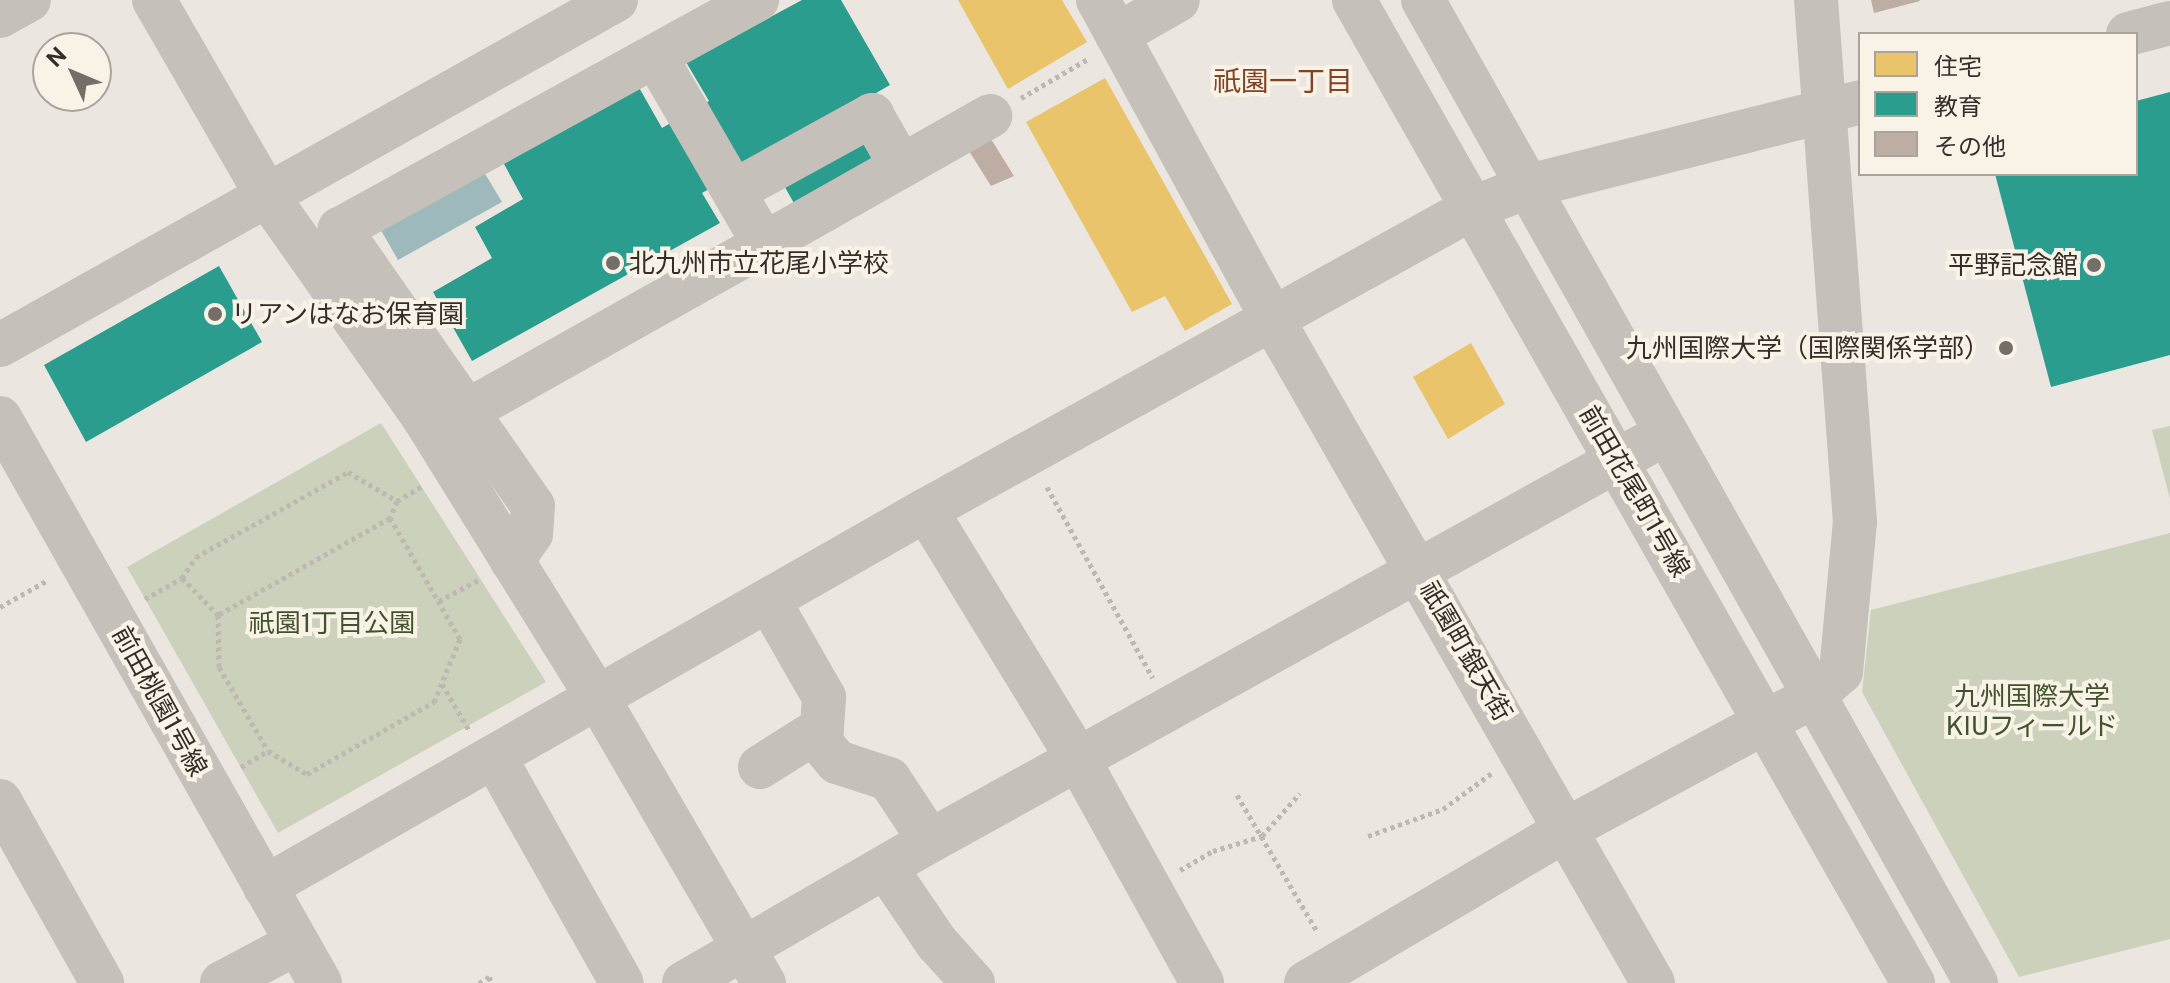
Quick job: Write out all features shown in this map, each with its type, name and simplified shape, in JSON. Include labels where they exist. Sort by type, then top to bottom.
[{"type":"street","points":[[0,16],[29,0]]},
{"type":"street","points":[[154,0],[266,194],[424,418],[599,700],[755,966]]},
{"type":"street","points":[[0,345],[616,0]]},
{"type":"street","points":[[512,561],[531,534],[533,506],[340,229],[757,0]]},
{"type":"street","points":[[1112,25],[1178,0]]},
{"type":"street","name":"前田花尾町1号線","points":[[1354,0],[1471,209],[1619,460],[1914,983]]},
{"type":"street","points":[[1423,0],[1968,969],[1914,983]]},
{"type":"street","points":[[1321,974],[1567,829],[1814,696],[1841,672],[1855,522],[1842,107],[1816,0]]},
{"type":"street","points":[[2136,32],[2170,23]]},
{"type":"street","name":"祇園町銀天街","points":[[1112,25],[1274,322],[1419,570],[1653,983]]},
{"type":"street","points":[[655,56],[764,244]]},
{"type":"street","points":[[265,887],[599,700],[926,510],[1274,322],[1471,209],[1529,186],[1842,107]]},
{"type":"street","points":[[734,191],[872,115],[901,166]]},
{"type":"street","points":[[467,411],[990,116]]},
{"type":"street","name":"前田桃園1号線","points":[[0,418],[320,983]]},
{"type":"street","points":[[684,983],[755,966],[886,868],[930,841],[1668,432]]},
{"type":"street","points":[[926,510],[1078,759],[1202,983]]},
{"type":"street","points":[[769,601],[824,697],[821,743],[837,762],[889,779],[930,841]]},
{"type":"street","points":[[760,767],[822,728]]},
{"type":"street","points":[[492,760],[622,983]]},
{"type":"street","points":[[0,801],[102,983]]},
{"type":"street","points":[[886,868],[937,943],[973,983]]},
{"type":"street","points":[[222,983],[297,943]]},
{"type":"path","points":[[990,116],[1112,25]]},
{"type":"path","points":[[1029,455],[1170,708]]},
{"type":"path","points":[[113,618],[182,578],[196,557],[348,472],[397,501],[390,518],[218,615]]},
{"type":"path","points":[[182,578],[218,615],[219,667],[268,751],[307,774],[434,702],[460,639],[390,518]]},
{"type":"path","points":[[439,601],[512,561]]},
{"type":"path","points":[[0,607],[81,562]]},
{"type":"path","points":[[442,684],[492,760]]},
{"type":"path","points":[[1368,836],[1443,809],[1522,751]]},
{"type":"path","points":[[1149,888],[1213,851],[1262,836],[1300,793]]},
{"type":"path","points":[[1237,795],[1262,836],[1321,974]]},
{"type":"path","points":[[479,983],[489,977],[492,983]]},
{"type":"green space","name":"祇園1丁目公園","points":[[381,423],[546,682],[278,833],[127,567]]},
{"type":"green space","points":[[2170,426],[2170,499],[2152,430]]},
{"type":"green space","name":"九州国際大学 KIUフィールド","points":[[2170,533],[2170,939],[2019,977],[1862,692],[1871,610]]},
{"type":"water","points":[[481,167],[502,202],[398,260],[378,225]]},
{"type":"building: 住宅","points":[[958,0],[1062,0],[1087,42],[1008,89]]},
{"type":"building: 住宅","points":[[1105,78],[1232,304],[1185,331],[1165,296],[1132,312],[1026,122]]},
{"type":"building: 住宅","points":[[1471,343],[1505,404],[1448,439],[1413,377]]},
{"type":"building: 教育","points":[[802,0],[841,0],[890,85],[702,193],[720,223],[472,361],[433,292],[492,258],[475,227],[523,199],[498,153],[633,77],[662,128],[709,101],[686,62]]},
{"type":"building: 教育","name":"平野記念館","points":[[2170,92],[2170,355],[2051,387],[1996,176],[2138,176],[2138,100]]},
{"type":"building: 教育","points":[[866,126],[888,165],[799,212],[778,175]]},
{"type":"building: 教育","points":[[219,266],[262,342],[86,442],[44,365]]},
{"type":"building: その他","points":[[1871,0],[1919,0],[1920,1],[1874,13]]},
{"type":"building: その他","points":[[991,139],[1014,176],[991,186],[969,151]]},
{"type":"place","name":"北九州市立花尾小学校","points":[[613,263]]},
{"type":"place","name":"平野記念館","points":[[2094,265]]},
{"type":"place","name":"リアンはなお保育園","points":[[215,314]]},
{"type":"place","name":"九州国際大学（国際関係学部）","points":[[2006,348]]},
{"type":"district","name":"祇園一丁目","points":[[1283,81]]}]
